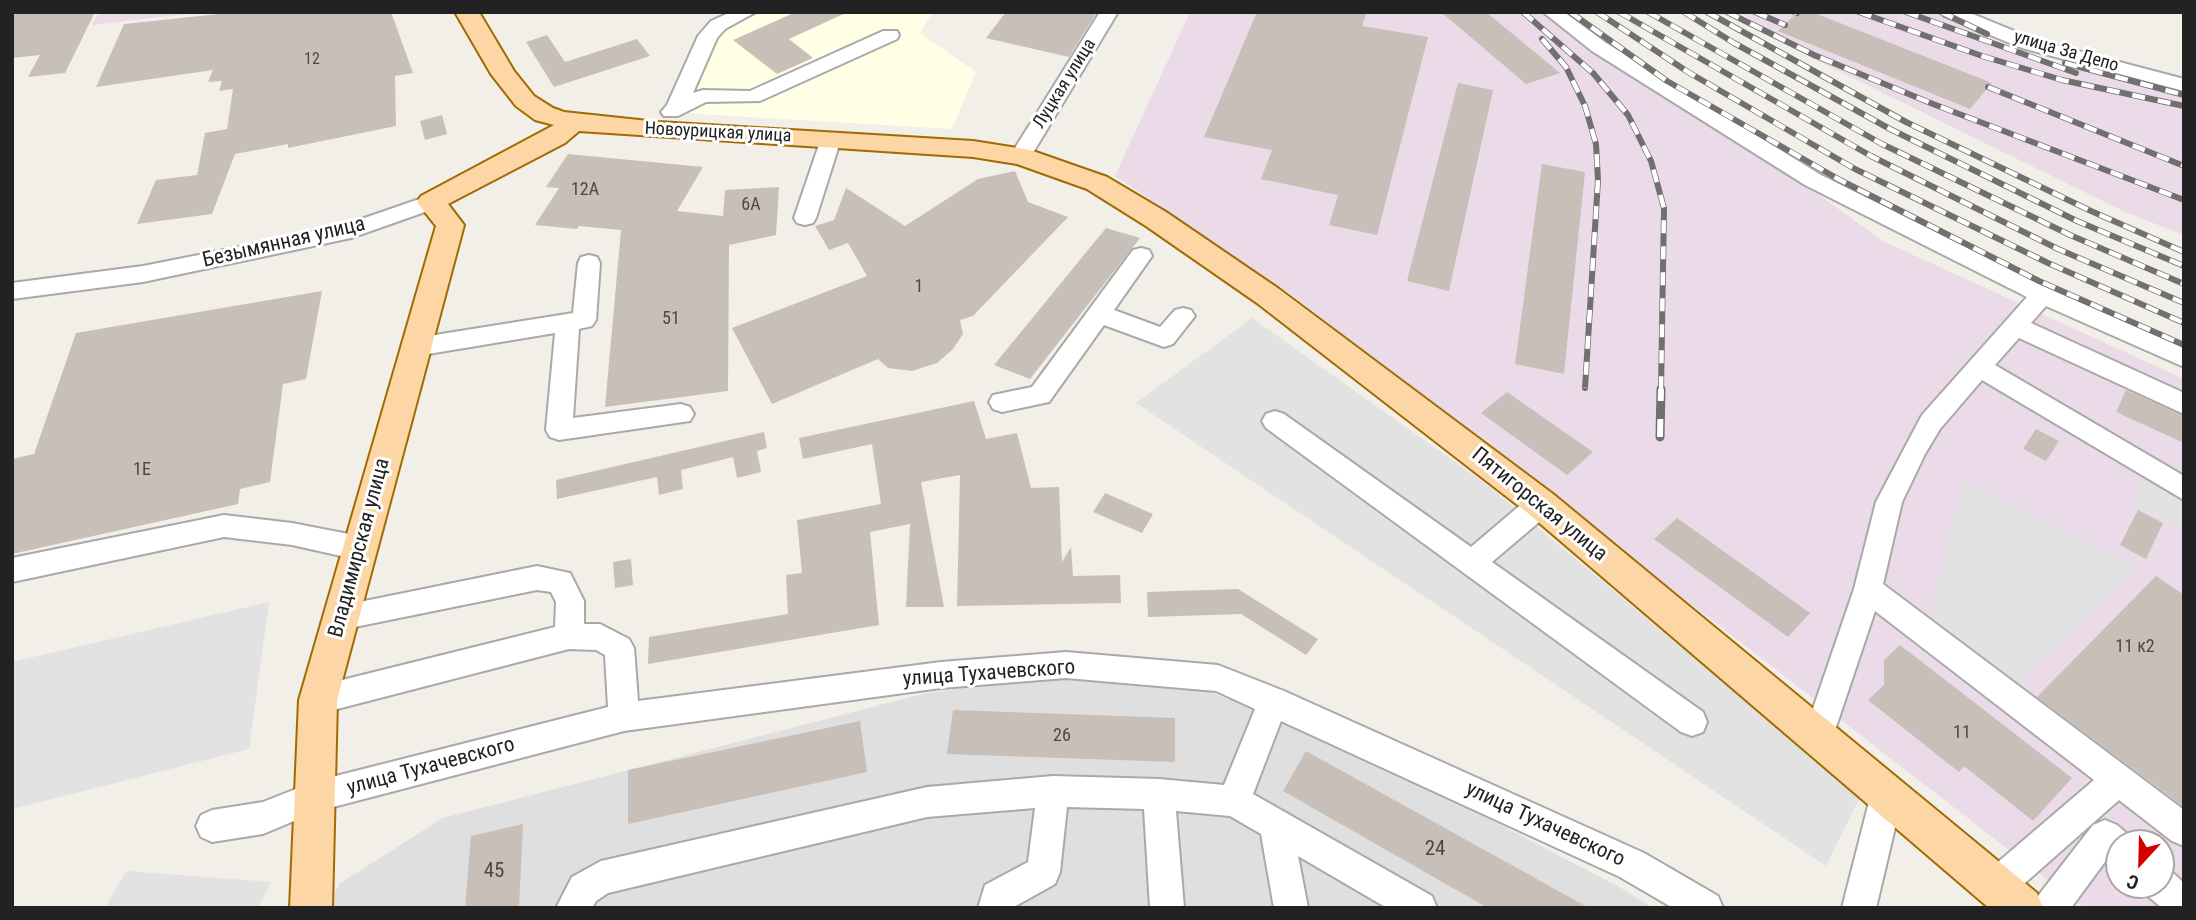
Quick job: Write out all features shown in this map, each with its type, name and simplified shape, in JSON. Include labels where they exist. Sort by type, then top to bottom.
[{"type":"main road","name":"Новоурицкая улица","points":[[467,12],[503,74],[525,101],[544,114],[574,122],[658,130],[973,149],[1021,156]]},
{"type":"main road","name":"Безымянная улица","points":[[431,202],[556,138],[574,122]]},
{"type":"main road","name":"Пятигорская улица","points":[[1021,156],[1097,183],[1156,219],[1268,296],[1541,504],[2009,897]]},
{"type":"main road","name":"Владимирская улица","points":[[311,908],[317,796],[318,700],[450,225],[431,202]]},
{"type":"street","points":[[676,109],[708,36],[718,25],[747,12]]},
{"type":"street","name":"Луцкая улица","points":[[1021,156],[1110,12]]},
{"type":"street","points":[[1552,12],[1599,47],[1813,180],[2042,295],[2184,358]]},
{"type":"street","name":"улица За Депо","points":[[1951,12],[2029,44],[2184,85]]},
{"type":"street","points":[[658,130],[664,116],[703,96],[753,97],[890,35]]},
{"type":"street","points":[[805,218],[831,139]]},
{"type":"street","name":"Безымянная улица","points":[[12,291],[143,274],[244,254],[351,231],[431,202]]},
{"type":"street","points":[[1002,402],[1040,395],[1141,256]]},
{"type":"street","points":[[416,347],[584,320],[589,263]]},
{"type":"street","points":[[1819,735],[1868,589],[1889,502],[1914,450],[1931,422],[2042,295]]},
{"type":"street","points":[[1099,314],[1164,338],[1183,316]]},
{"type":"street","points":[[568,322],[559,430],[681,414]]},
{"type":"street","points":[[2015,326],[2184,404]]},
{"type":"street","points":[[1979,367],[2184,489]]},
{"type":"street","points":[[1275,421],[1692,722]]},
{"type":"street","points":[[1471,563],[1541,504]]},
{"type":"street","points":[[12,570],[224,526],[292,534],[359,548]]},
{"type":"street","points":[[340,617],[537,578],[559,582],[570,601],[569,636]]},
{"type":"street","points":[[1868,589],[2184,830]]},
{"type":"street","points":[[318,700],[569,636],[600,637],[619,648],[624,717]]},
{"type":"street","name":"улица Тухачевского","points":[[212,826],[263,818],[317,796],[624,717],[941,675],[1066,665],[1219,678],[1632,865],[1706,908]]},
{"type":"street","points":[[1234,801],[1273,701]]},
{"type":"street","points":[[2009,897],[2118,780]]},
{"type":"street","points":[[995,908],[998,897],[1043,872],[1053,791]]},
{"type":"street","points":[[573,908],[584,889],[601,878],[928,802],[1053,791],[1158,794],[1234,801],[1420,908]]},
{"type":"street","points":[[1158,794],[1167,908]]},
{"type":"street","points":[[1859,908],[1887,794]]},
{"type":"street","points":[[1276,826],[1291,908]]},
{"type":"street","points":[[2050,908],[2105,836]]},
{"type":"shaded area","points":[[99,12],[203,12],[92,25]]},
{"type":"shaded area","points":[[762,12],[932,13],[920,33],[976,72],[952,129],[682,113],[717,33]]},
{"type":"shaded area","points":[[1190,12],[1564,12],[1883,241],[2184,379],[2184,908],[2084,908],[1289,293],[1115,176]]},
{"type":"shaded area","points":[[1739,12],[1934,12],[1989,38],[2061,65],[2184,97],[2184,235],[2125,212],[1812,58]]},
{"type":"shaded area","points":[[1252,318],[1486,484],[1860,797],[1826,866],[1136,403]]},
{"type":"shaded area","points":[[2144,472],[2184,495],[2184,531],[2133,505]]},
{"type":"shaded area","points":[[1963,480],[2139,568],[2019,683],[1930,617]]},
{"type":"shaded area","points":[[269,602],[249,749],[12,809],[12,662]]},
{"type":"shaded area","points":[[1060,673],[1179,682],[1317,729],[1621,888],[1653,908],[329,908],[339,884],[443,818],[923,694]]},
{"type":"shaded area","points":[[126,871],[271,882],[258,908],[105,908]]},
{"type":"building","points":[[12,12],[95,12],[65,73],[28,77],[40,55],[12,58]]},
{"type":"building","points":[[238,12],[391,12],[413,73],[395,76],[396,126],[288,148],[288,144],[235,154],[212,214],[137,224],[156,180],[197,175],[205,133],[227,129],[233,89],[219,91],[222,81],[208,82],[213,70],[96,87],[124,24]]},
{"type":"building","points":[[796,12],[848,12],[789,39],[813,58],[777,74],[733,40]]},
{"type":"building","points":[[1006,12],[1097,12],[1069,57],[986,38]]},
{"type":"building","points":[[1257,12],[1367,12],[1362,26],[1428,37],[1377,235],[1329,225],[1338,195],[1261,179],[1272,150],[1204,137]]},
{"type":"building","points":[[1441,12],[1486,12],[1560,73],[1526,84]]},
{"type":"building","points":[[1798,12],[1812,12],[1992,83],[1970,109],[1778,31]]},
{"type":"building","points":[[547,35],[565,62],[637,39],[650,56],[554,87],[526,42]]},
{"type":"building","points":[[1458,83],[1493,90],[1449,291],[1407,281]]},
{"type":"building","points":[[442,115],[447,134],[425,140],[420,121]]},
{"type":"building","points":[[568,154],[703,167],[677,211],[723,216],[725,190],[779,187],[776,235],[729,245],[728,391],[605,407],[621,230],[535,225],[559,188],[546,187]]},
{"type":"building","points":[[1542,164],[1585,172],[1564,374],[1515,364]]},
{"type":"building","points":[[1015,171],[1028,202],[1068,217],[973,316],[960,320],[963,334],[953,349],[937,363],[912,371],[888,368],[878,359],[772,404],[732,328],[867,276],[848,243],[829,250],[815,226],[834,220],[846,188],[905,226],[978,179]]},
{"type":"building","points":[[1106,228],[1140,238],[1030,379],[994,365]]},
{"type":"building","points":[[322,291],[306,379],[283,384],[270,482],[240,489],[238,504],[12,554],[12,459],[34,454],[76,333]]},
{"type":"building","points":[[2126,390],[2184,416],[2184,443],[2116,412]]},
{"type":"building","points":[[1507,392],[1593,452],[1567,475],[1481,413]]},
{"type":"building","points":[[974,401],[986,439],[1017,433],[1031,488],[1059,487],[1062,562],[1071,547],[1073,576],[1120,575],[1121,603],[957,606],[960,475],[921,482],[944,607],[906,607],[910,524],[870,532],[879,625],[648,664],[649,637],[788,614],[786,575],[802,573],[797,520],[881,504],[872,444],[803,459],[799,438]]},
{"type":"building","points":[[2036,429],[2059,441],[2046,461],[2023,449]]},
{"type":"building","points":[[764,432],[767,448],[757,451],[761,472],[737,478],[733,457],[681,470],[683,489],[659,495],[657,477],[557,499],[556,480]]},
{"type":"building","points":[[1105,493],[1153,514],[1142,533],[1093,512]]},
{"type":"building","points":[[2138,510],[2163,523],[2146,559],[2120,545]]},
{"type":"building","points":[[1677,518],[1810,613],[1788,637],[1654,539]]},
{"type":"building","points":[[631,559],[633,585],[615,588],[613,562]]},
{"type":"building","points":[[2156,576],[2184,595],[2184,807],[2037,697]]},
{"type":"building","points":[[1238,589],[1318,639],[1306,655],[1241,614],[1148,617],[1147,592]]},
{"type":"building","points":[[1900,645],[2072,778],[2033,821],[1964,766],[1959,772],[1868,700],[1884,685],[1884,660]]},
{"type":"building","points":[[953,710],[1175,718],[1175,762],[947,754]]},
{"type":"building","points":[[860,721],[867,772],[628,824],[628,770]]},
{"type":"building","points":[[1306,751],[1589,908],[1488,908],[1283,791]]},
{"type":"building","points":[[523,824],[519,908],[465,908],[471,836]]},
{"type":"railway","points":[[1523,12],[1593,73],[1628,115],[1651,161],[1664,208],[1661,390]]},
{"type":"railway","points":[[1570,12],[1667,81],[1840,180],[2039,281],[2184,345]]},
{"type":"railway","points":[[1597,12],[1688,72],[1855,169],[2048,263],[2184,323]]},
{"type":"railway","points":[[1619,12],[1871,156],[2058,249],[2184,303]]},
{"type":"railway","points":[[1648,12],[1882,144],[2070,235],[2184,284]]},
{"type":"railway","points":[[1684,12],[1734,43],[1890,129],[2077,221],[2184,266]]},
{"type":"railway","points":[[1707,12],[1906,122],[2091,211],[2184,252]]},
{"type":"railway","points":[[1727,12],[1814,55],[1933,104],[2184,200]]},
{"type":"railway","points":[[1755,12],[1785,25]]},
{"type":"railway","points":[[1859,12],[1982,56],[2062,80],[2184,106]]},
{"type":"railway","points":[[1906,12],[2076,73]]},
{"type":"railway","points":[[1941,12],[1987,34]]},
{"type":"railway","points":[[1542,39],[1566,67],[1585,106],[1596,144],[1598,180],[1585,388]]},
{"type":"railway","points":[[2065,63],[2184,95]]},
{"type":"railway","points":[[1988,87],[2184,166]]},
{"type":"railway","points":[[1660,437],[1661,389]]}]
